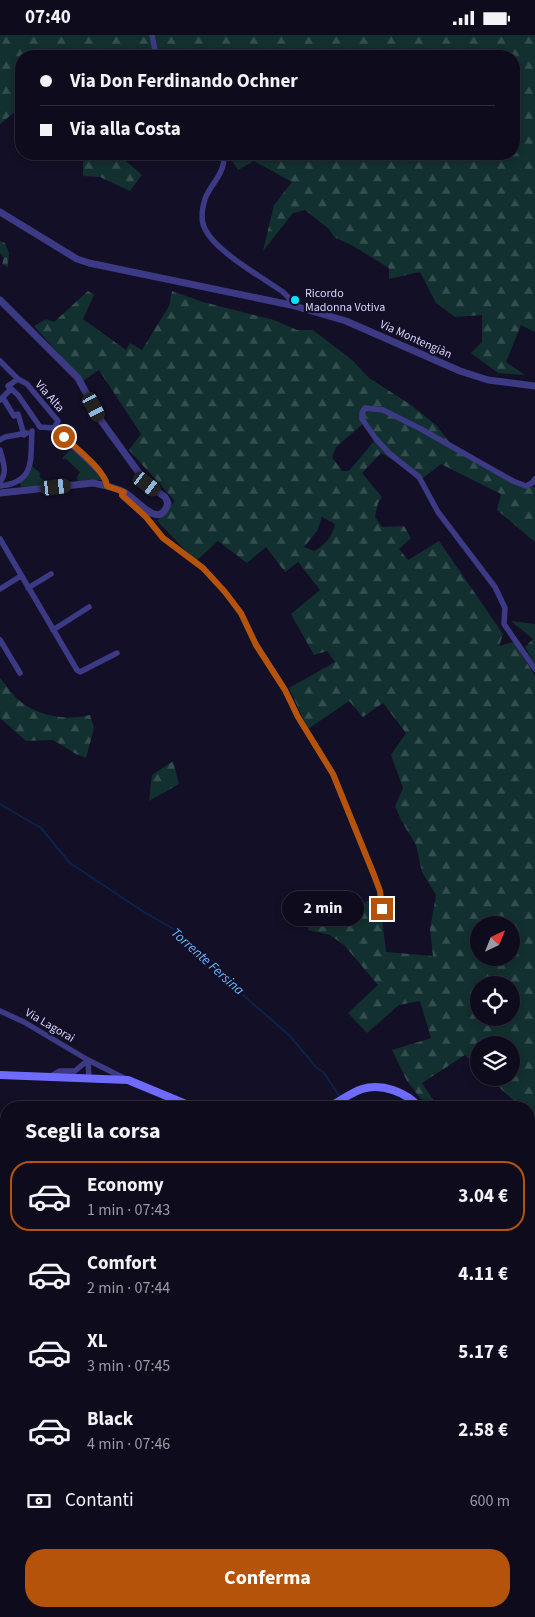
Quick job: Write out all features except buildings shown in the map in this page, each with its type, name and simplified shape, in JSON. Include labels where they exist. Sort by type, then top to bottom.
[{"type":"main road","name":"Via Lagorai","points":[[0,1075],[128,1080],[179,1101]]},
{"type":"main road","points":[[339,1101],[360,1090],[381,1087],[393,1090],[412,1101]]},
{"type":"street","points":[[152,35],[155,50]]},
{"type":"street","points":[[224,160],[223,167],[210,187],[204,201],[202,216],[205,229],[214,242],[231,256],[283,292],[291,305]]},
{"type":"street","name":"Via Montengiàn","points":[[0,212],[77,259],[88,263],[291,305],[346,321],[460,371],[488,380],[535,386]]},
{"type":"street","points":[[0,300],[78,378],[102,422],[147,484],[165,497],[168,503],[166,510],[160,514],[154,514],[124,492],[93,483],[0,493]]},
{"type":"street","name":"Via Alta","points":[[0,361],[18,379],[27,384],[58,421],[54,428]]},
{"type":"street","name":"Via Alta","points":[[2,399],[18,379]]},
{"type":"street","points":[[0,386],[10,387],[18,395],[40,427]]},
{"type":"street","points":[[2,399],[14,416],[18,414],[24,435]]},
{"type":"street","points":[[535,479],[526,486],[513,481],[422,429],[383,410],[365,407],[362,413],[362,419],[376,439],[390,454],[419,477],[438,512],[495,587],[505,608],[504,624],[535,669]]},
{"type":"street","points":[[0,440],[5,437],[24,435],[40,427],[54,428],[101,473],[106,480],[107,486]]},
{"type":"street","points":[[0,484],[13,484],[22,479],[29,468],[32,431]]},
{"type":"street","points":[[0,451],[5,467],[5,476],[0,484]]},
{"type":"street","points":[[124,492],[122,495],[146,517],[163,538],[203,568],[241,613],[256,645],[285,690],[298,717],[333,774],[380,891],[382,909]]},
{"type":"street","points":[[0,539],[77,670],[80,672],[118,653]]},
{"type":"street","points":[[28,588],[51,574]]},
{"type":"street","points":[[0,589],[21,576]]},
{"type":"street","points":[[53,630],[88,607]]},
{"type":"street","points":[[0,640],[20,673]]},
{"type":"street","name":"Via Lagorai","points":[[0,1011],[24,1022],[88,1060],[128,1080]]},
{"type":"street","points":[[88,1060],[89,1078]]},
{"type":"street","name":"Via Lagorai","points":[[51,1076],[60,1071],[75,1071],[88,1060]]},
{"type":"green space","points":[[0,35],[535,35],[535,332],[521,325],[506,362],[525,375],[498,373],[471,353],[482,342],[482,315],[455,317],[436,303],[420,272],[389,279],[389,268],[334,237],[329,229],[305,210],[293,213],[263,251],[274,205],[292,182],[254,161],[238,170],[232,160],[520,160],[520,50],[15,50],[15,112],[0,124]]},
{"type":"green space","points":[[83,160],[125,160],[142,175],[130,191],[100,177],[83,176]]},
{"type":"green space","points":[[0,241],[5,243],[9,253],[8,267],[2,264],[4,258],[0,253]]},
{"type":"green space","points":[[88,291],[94,295],[83,319],[126,350],[130,343],[142,350],[169,306],[172,291],[203,302],[274,320],[297,330],[313,330],[352,360],[369,378],[411,405],[436,425],[453,447],[488,465],[505,480],[535,488],[535,542],[497,510],[501,494],[441,464],[423,478],[381,453],[362,473],[382,497],[378,503],[375,517],[382,527],[404,526],[411,538],[399,549],[408,560],[439,541],[503,634],[499,646],[514,642],[535,676],[535,1101],[513,1101],[498,1086],[520,1086],[520,1036],[470,1036],[470,1060],[465,1055],[422,1083],[434,1101],[422,1101],[407,1081],[392,1050],[431,1038],[420,1001],[399,1005],[367,1033],[348,1013],[378,985],[344,945],[330,935],[308,930],[313,904],[335,905],[348,914],[375,897],[380,902],[386,952],[433,956],[430,929],[436,895],[422,872],[416,845],[395,806],[403,788],[391,755],[406,733],[383,703],[363,717],[349,701],[308,729],[289,688],[335,662],[327,651],[314,655],[291,614],[320,590],[298,562],[285,572],[266,547],[247,563],[218,541],[196,561],[157,521],[175,501],[129,450],[141,434],[99,370],[83,381],[34,326],[46,319],[54,322]],"holes":[[[364,423],[375,440],[349,471],[342,471],[332,457],[336,447]],[[322,517],[335,524],[330,537],[322,546],[314,551],[304,547],[317,531]]]},
{"type":"green space","points":[[72,448],[105,480],[78,481],[77,476],[80,472],[65,458],[64,460],[62,458]]},
{"type":"green space","points":[[31,465],[49,485],[21,487],[20,482]]},
{"type":"green space","points":[[511,621],[535,624],[535,664],[525,647],[533,639]]},
{"type":"green space","points":[[0,678],[18,700],[36,711],[63,717],[90,715],[94,728],[86,758],[53,740],[26,741],[0,718]]},
{"type":"green space","points":[[173,761],[179,784],[149,801],[152,775]]},
{"type":"waterway","name":"Torrente Fersina","points":[[0,804],[41,828],[70,863],[144,912],[177,931],[212,961],[244,996],[290,1036],[315,1066],[324,1073],[340,1097]]},
{"type":"place","name":"Ricordo Madonna Votiva","points":[[295,300]]},
{"type":"route","points":[[64,437],[101,473],[106,480],[107,486],[124,492],[122,495],[146,517],[163,538],[203,568],[235,603],[256,645],[285,690],[298,717],[333,774],[380,891],[382,909]]}]
